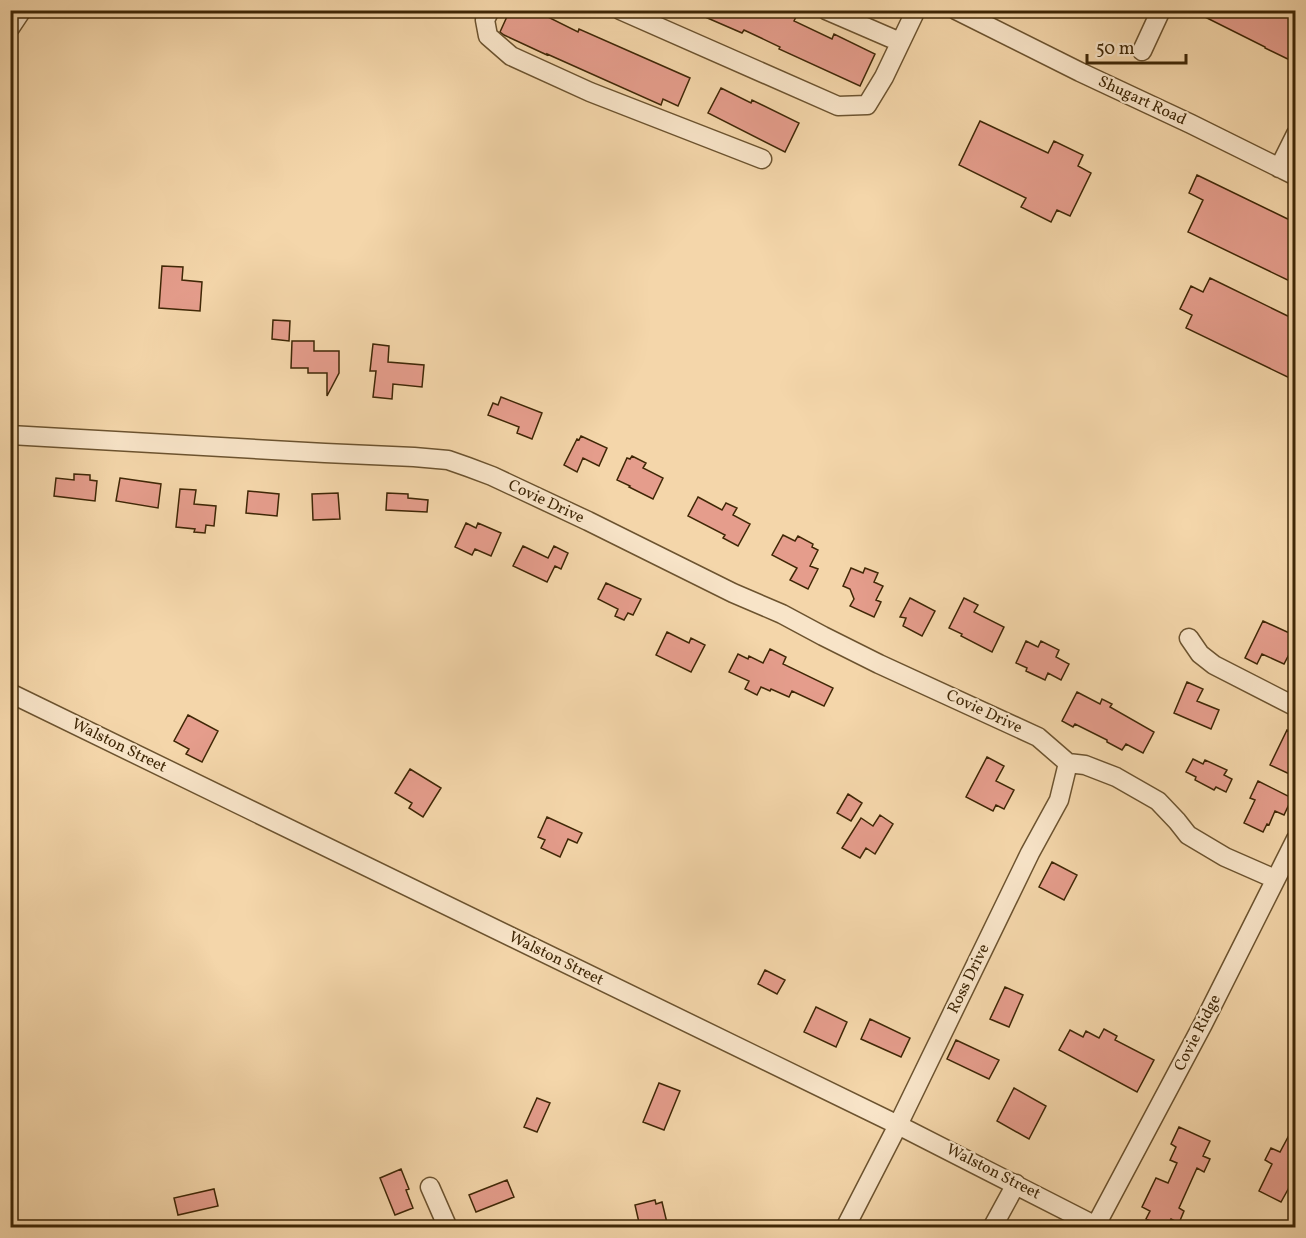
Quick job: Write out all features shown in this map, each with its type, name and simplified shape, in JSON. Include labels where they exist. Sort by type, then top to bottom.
[{"type":"street","points":[[10,28],[22,10]]},
{"type":"street","points":[[490,10],[486,20],[488,36],[511,56],[600,96],[762,159]]},
{"type":"street","points":[[620,10],[838,106],[867,105],[884,77],[916,10]]},
{"type":"street","points":[[826,10],[900,42]]},
{"type":"street","name":"Shugart Road","points":[[956,10],[1287,172]]},
{"type":"street","points":[[1142,51],[1161,10]]},
{"type":"street","points":[[1287,172],[1296,134]]},
{"type":"street","name":"Covie Drive","points":[[10,435],[383,455],[448,460],[468,466],[656,554],[733,593],[782,614],[879,664],[1038,737],[1068,763]]},
{"type":"street","points":[[1189,638],[1200,654],[1214,665],[1296,707]]},
{"type":"street","name":"Walston Street","points":[[10,693],[898,1125],[1098,1226]]},
{"type":"street","points":[[1068,763],[1085,765],[1116,777],[1158,801],[1188,835],[1225,857],[1275,879]]},
{"type":"street","name":"Ross Drive","points":[[846,1227],[1030,853],[1059,800],[1068,763]]},
{"type":"street","name":"Covie Ridge","points":[[1098,1226],[1296,839]]},
{"type":"street","points":[[992,1227],[1016,1184]]},
{"type":"street","points":[[429,1187],[448,1227]]},
{"type":"building","points":[[510,10],[534,10],[578,32],[579,29],[690,78],[678,106],[663,99],[661,105],[504,35],[500,32]]},
{"type":"building","points":[[689,10],[780,10],[796,17],[794,21],[832,39],[834,34],[875,54],[860,86],[779,49],[780,47],[744,30],[742,33]]},
{"type":"building","points":[[1191,10],[1296,10],[1296,63],[1265,48]]},
{"type":"building","points":[[721,88],[799,123],[785,152],[708,113]]},
{"type":"building","points":[[980,121],[1048,153],[1054,141],[1083,155],[1078,166],[1091,173],[1070,216],[1057,210],[1051,222],[1021,207],[1026,198],[959,165]]},
{"type":"building","points":[[1197,175],[1296,223],[1296,284],[1188,232],[1203,200],[1189,193]]},
{"type":"building","points":[[162,266],[183,267],[182,280],[202,282],[200,311],[159,308]]},
{"type":"building","points":[[1210,278],[1296,320],[1296,381],[1186,328],[1192,315],[1180,309],[1191,286],[1203,292]]},
{"type":"building","points":[[273,320],[290,321],[289,341],[272,339]]},
{"type":"building","points":[[292,341],[314,341],[314,351],[339,351],[339,373],[327,396],[327,373],[308,373],[308,368],[291,368]]},
{"type":"building","points":[[373,344],[389,346],[388,362],[424,365],[422,387],[393,384],[392,399],[373,397],[376,371],[370,371]]},
{"type":"building","points":[[501,397],[542,413],[532,439],[517,433],[519,427],[488,415],[493,403],[498,405]]},
{"type":"building","points":[[581,436],[607,448],[599,466],[583,458],[577,472],[564,465],[577,439],[579,440]]},
{"type":"building","points":[[632,456],[646,463],[643,468],[663,478],[653,499],[617,480],[627,458],[630,459]]},
{"type":"building","points":[[74,474],[90,475],[90,480],[97,481],[95,501],[54,496],[56,478],[74,480]]},
{"type":"building","points":[[120,478],[161,484],[158,508],[116,501]]},
{"type":"building","points":[[180,489],[196,490],[194,504],[216,506],[214,526],[206,525],[205,533],[194,532],[195,529],[176,527]]},
{"type":"building","points":[[248,491],[279,494],[277,516],[246,513]]},
{"type":"building","points":[[338,493],[340,519],[313,520],[312,494]]},
{"type":"building","points":[[387,493],[408,494],[408,498],[428,500],[427,512],[386,510]]},
{"type":"building","points":[[698,497],[722,510],[726,503],[737,508],[733,515],[750,524],[738,546],[723,538],[725,535],[688,516]]},
{"type":"building","points":[[466,523],[476,528],[478,523],[501,533],[491,556],[475,549],[472,555],[455,547]]},
{"type":"building","points":[[783,535],[795,541],[798,536],[813,544],[812,547],[818,550],[810,566],[818,569],[808,589],[790,580],[797,568],[772,555]]},
{"type":"building","points":[[523,546],[548,558],[554,546],[568,553],[561,569],[555,566],[547,582],[513,566]]},
{"type":"building","points":[[851,568],[863,573],[865,568],[878,573],[874,582],[883,586],[876,600],[881,602],[874,617],[850,606],[854,599],[850,589],[843,586]]},
{"type":"building","points":[[606,583],[641,599],[633,615],[628,613],[624,620],[615,616],[618,609],[598,599]]},
{"type":"building","points":[[910,598],[935,611],[922,636],[903,626],[906,618],[900,617]]},
{"type":"building","points":[[964,598],[978,605],[974,612],[1004,627],[992,652],[949,628]]},
{"type":"building","points":[[1263,621],[1296,636],[1296,641],[1284,664],[1262,654],[1257,664],[1245,658]]},
{"type":"building","points":[[667,632],[689,643],[691,638],[705,645],[691,672],[656,655]]},
{"type":"building","points":[[1026,641],[1038,647],[1041,641],[1059,650],[1056,657],[1069,664],[1061,680],[1048,673],[1045,680],[1026,671],[1027,668],[1016,663]]},
{"type":"building","points":[[770,649],[786,657],[783,664],[833,688],[824,706],[792,691],[789,697],[761,687],[757,695],[745,689],[749,681],[729,672],[738,654],[748,659],[749,656],[763,663]]},
{"type":"building","points":[[1187,682],[1203,689],[1197,701],[1219,710],[1211,729],[1174,713]]},
{"type":"building","points":[[1077,692],[1100,704],[1102,699],[1112,704],[1110,707],[1154,732],[1143,753],[1126,744],[1122,750],[1075,724],[1073,727],[1062,721]]},
{"type":"building","points":[[188,715],[218,731],[202,762],[186,754],[189,749],[174,741]]},
{"type":"building","points":[[1287,730],[1296,735],[1296,777],[1270,765]]},
{"type":"building","points":[[987,757],[1004,766],[996,781],[1014,790],[1004,809],[996,805],[993,811],[966,797]]},
{"type":"building","points":[[1193,759],[1203,764],[1205,760],[1227,770],[1224,775],[1232,779],[1226,792],[1216,787],[1214,790],[1195,780],[1196,777],[1186,772]]},
{"type":"building","points":[[410,769],[441,788],[423,817],[409,808],[412,803],[395,793]]},
{"type":"building","points":[[1258,781],[1292,798],[1284,815],[1275,811],[1263,832],[1244,823],[1255,800],[1250,798]]},
{"type":"building","points":[[848,794],[862,803],[851,821],[837,813]]},
{"type":"building","points":[[880,815],[893,824],[875,854],[866,848],[860,858],[842,848],[861,818],[873,826]]},
{"type":"building","points":[[547,817],[582,833],[577,843],[568,839],[560,857],[541,848],[545,840],[538,837]]},
{"type":"building","points":[[1052,862],[1077,875],[1064,900],[1039,887]]},
{"type":"building","points":[[765,970],[785,980],[777,994],[758,984]]},
{"type":"building","points":[[1005,987],[1023,995],[1009,1027],[990,1019]]},
{"type":"building","points":[[816,1007],[847,1022],[836,1047],[804,1032]]},
{"type":"building","points":[[870,1019],[910,1038],[901,1057],[861,1039]]},
{"type":"building","points":[[1104,1029],[1117,1036],[1115,1040],[1154,1060],[1137,1092],[1059,1050],[1070,1030],[1083,1037],[1086,1031],[1099,1038]]},
{"type":"building","points":[[956,1040],[999,1060],[989,1079],[947,1059]]},
{"type":"building","points":[[659,1083],[680,1091],[664,1130],[643,1122]]},
{"type":"building","points":[[1014,1088],[1046,1106],[1029,1139],[997,1121]]},
{"type":"building","points":[[537,1098],[550,1103],[537,1132],[524,1127]]},
{"type":"building","points":[[1296,1122],[1296,1175],[1281,1202],[1259,1191],[1272,1164],[1265,1160],[1271,1148],[1280,1152]]},
{"type":"building","points":[[1179,1127],[1210,1141],[1203,1156],[1210,1159],[1204,1172],[1197,1168],[1179,1208],[1184,1211],[1179,1223],[1171,1219],[1167,1227],[1164,1227],[1146,1219],[1150,1211],[1142,1207],[1156,1178],[1168,1183],[1177,1163],[1170,1160],[1176,1147],[1171,1144]]},
{"type":"building","points":[[401,1169],[413,1208],[395,1215],[380,1178]]},
{"type":"building","points":[[507,1180],[514,1197],[476,1212],[469,1195]]},
{"type":"building","points":[[214,1189],[218,1206],[178,1215],[174,1198]]},
{"type":"building","points":[[655,1200],[656,1204],[662,1202],[668,1227],[640,1227],[635,1205]]}]
